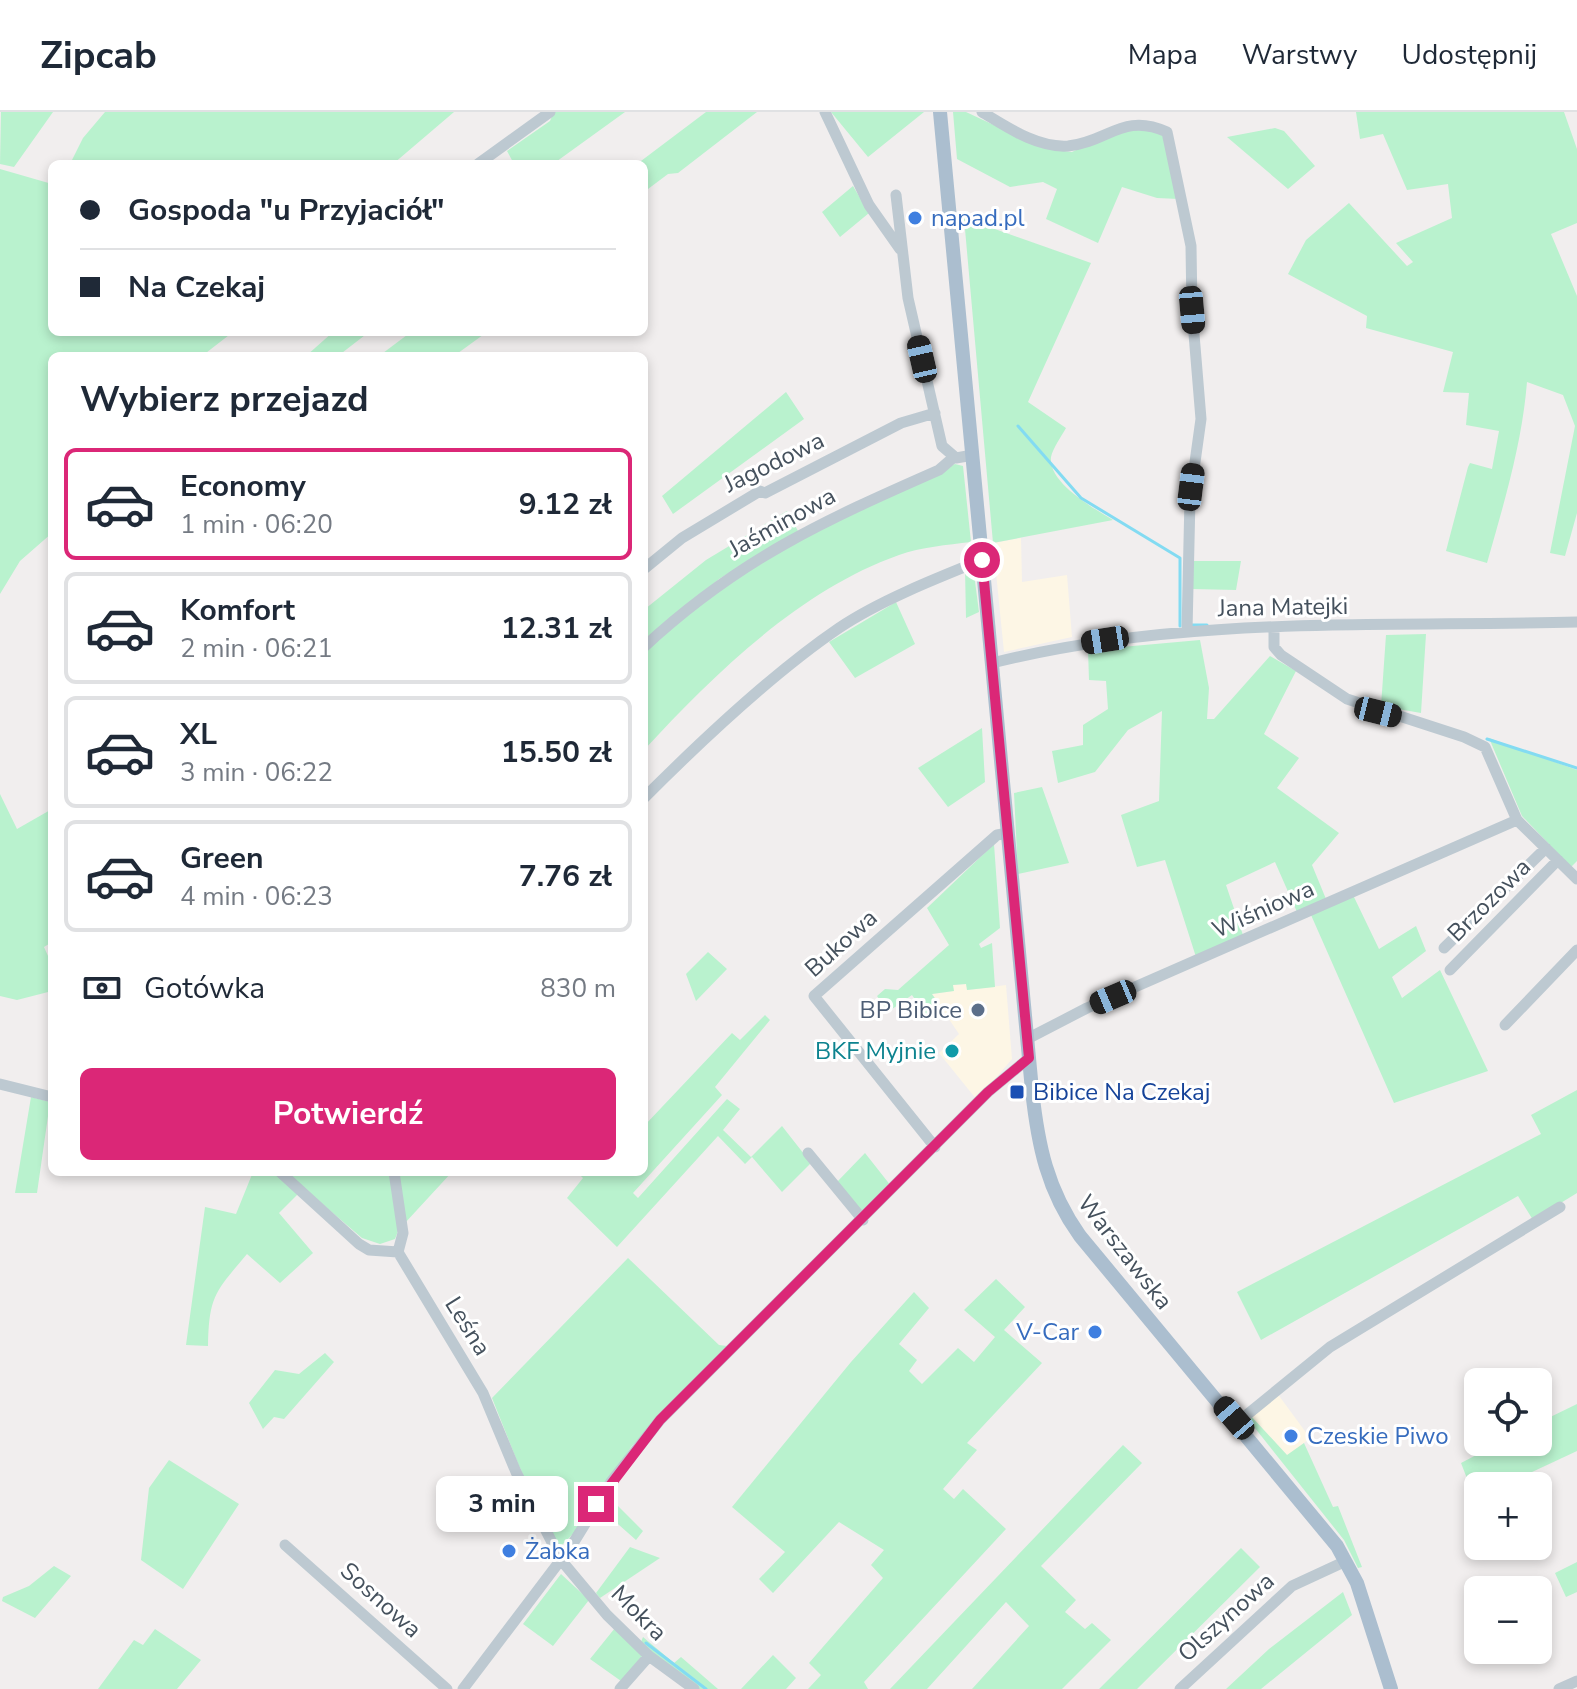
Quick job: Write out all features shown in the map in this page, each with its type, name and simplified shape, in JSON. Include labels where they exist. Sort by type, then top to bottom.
[{"type":"main road","name":"Warszawska","points":[[940,112],[1027,1039],[1041,1157],[1064,1214],[1238,1422],[1346,1561],[1370,1617],[1391,1689]]},
{"type":"street","points":[[484,160],[550,112]]},
{"type":"street","points":[[825,112],[869,205],[903,253]]},
{"type":"street","points":[[982,112],[1039,142],[1058,145],[1088,141],[1110,128],[1133,122],[1148,122],[1167,132],[1191,246],[1192,310],[1201,419],[1190,498],[1187,631]]},
{"type":"street","points":[[896,195],[908,298],[942,446],[954,457],[973,455]]},
{"type":"street","name":"Jagodowa","points":[[648,566],[682,538],[760,491],[765,493],[901,423],[935,413]]},
{"type":"street","name":"Jaśminowa","points":[[648,643],[705,593],[761,555],[825,521],[939,470],[954,457]]},
{"type":"street","points":[[648,794],[741,708],[839,628],[957,568],[982,560]]},
{"type":"street","name":"Jana Matejki","points":[[992,663],[1116,638],[1187,631],[1577,622]]},
{"type":"street","points":[[1274,629],[1274,647],[1281,655],[1347,699],[1464,737],[1485,747],[1517,820],[1577,879]]},
{"type":"street","name":"Wiśniowa","points":[[1027,1039],[1087,1008],[1517,820]]},
{"type":"street","name":"Bukowa","points":[[935,1147],[814,996],[997,835],[1008,833]]},
{"type":"street","name":"Brzozowa","points":[[1444,948],[1546,848]]},
{"type":"street","name":"Brzozowa","points":[[1450,970],[1558,860]]},
{"type":"street","points":[[1505,1025],[1577,950]]},
{"type":"street","points":[[463,1689],[561,1560],[611,1482],[660,1420],[999,1081],[1029,1058]]},
{"type":"street","points":[[0,1084],[48,1096]]},
{"type":"street","points":[[808,1153],[863,1220]]},
{"type":"street","points":[[284,1176],[359,1244],[369,1250],[398,1252],[403,1233],[395,1176]]},
{"type":"street","points":[[1238,1422],[1330,1347],[1560,1207]]},
{"type":"street","name":"Leśna","points":[[398,1252],[464,1358],[543,1529],[561,1560]]},
{"type":"street","name":"Sosnowa","points":[[285,1545],[447,1689]]},
{"type":"street","name":"Mokra","points":[[561,1560],[607,1615],[649,1656],[694,1689]]},
{"type":"street","name":"Olszynowa","points":[[1180,1689],[1292,1586],[1346,1561]]},
{"type":"street","points":[[620,1689],[649,1656]]},
{"type":"street","points":[[1559,1689],[1577,1681]]},
{"type":"shaded area","points":[[1021,538],[1022,582],[1067,575],[1072,637],[1004,652],[993,543]]},
{"type":"shaded area","points":[[967,984],[968,990],[1006,985],[1012,1059],[977,1100],[939,1053],[959,1034],[932,994],[953,991],[953,985]]},
{"type":"shaded area","points":[[1277,1393],[1310,1438],[1288,1456],[1250,1415]]},
{"type":"green space","points":[[1,112],[53,112],[14,167],[0,164]]},
{"type":"green space","points":[[105,112],[454,112],[398,160],[72,160],[83,138]]},
{"type":"green space","points":[[554,112],[625,112],[559,160],[512,160],[507,151],[550,121]]},
{"type":"green space","points":[[706,112],[757,112],[678,173],[668,174],[648,189],[648,160],[642,160]]},
{"type":"green space","points":[[831,112],[924,112],[868,157]]},
{"type":"green space","points":[[953,112],[966,112],[1043,148],[1072,152],[1120,128],[1158,132],[1166,139],[1179,199],[1157,198],[1122,187],[1098,243],[1046,219],[1057,189],[1043,182],[1010,187],[957,159]]},
{"type":"green space","points":[[1356,112],[1564,112],[1577,149],[1577,223],[1551,234],[1577,296],[1577,513],[1565,556],[1550,553],[1575,426],[1563,395],[1527,382],[1517,451],[1487,563],[1446,551],[1468,467],[1470,463],[1492,469],[1499,431],[1466,425],[1469,393],[1443,392],[1453,352],[1366,328],[1367,316],[1288,274],[1306,240],[1349,203],[1407,266],[1413,262],[1396,243],[1452,218],[1448,184],[1407,190],[1383,134],[1360,139]]},
{"type":"green space","points":[[1275,128],[1284,131],[1315,166],[1288,189],[1227,137]]},
{"type":"green space","points":[[0,169],[48,183],[48,336],[228,336],[207,352],[48,352],[48,536],[20,561],[0,594]]},
{"type":"green space","points":[[853,186],[869,213],[840,237],[822,212]]},
{"type":"green space","points":[[964,218],[1091,263],[1028,402],[1066,428],[1051,457],[1057,476],[1074,494],[1113,520],[993,543]]},
{"type":"green space","points":[[328,336],[364,336],[343,352],[310,352]]},
{"type":"green space","points":[[406,336],[482,336],[460,352],[384,352]]},
{"type":"green space","points":[[786,392],[804,419],[673,514],[662,496]]},
{"type":"green space","points":[[955,464],[963,466],[971,542],[899,555],[862,570],[827,590],[793,612],[729,664],[648,746],[648,646],[764,556]]},
{"type":"green space","points":[[787,511],[798,531],[719,579],[648,640],[648,607],[706,560]]},
{"type":"green space","points":[[1192,561],[1241,561],[1236,590],[1192,589]]},
{"type":"green space","points":[[973,566],[979,612],[966,618],[965,569]]},
{"type":"green space","points":[[896,602],[915,644],[855,678],[829,642]]},
{"type":"green space","points":[[1426,634],[1421,713],[1381,706],[1386,635]]},
{"type":"green space","points":[[1200,640],[1209,688],[1207,719],[1214,719],[1270,656],[1296,671],[1264,734],[1299,758],[1277,788],[1339,833],[1312,865],[1326,899],[1297,912],[1275,862],[1226,885],[1244,938],[1196,957],[1165,860],[1137,867],[1121,815],[1159,801],[1162,711],[1128,730],[1095,772],[1058,783],[1052,751],[1083,745],[1083,725],[1108,709],[1106,681],[1089,680],[1088,650]]},
{"type":"green space","points":[[982,728],[985,782],[948,807],[918,768]]},
{"type":"green space","points":[[1489,738],[1577,770],[1577,861],[1571,867],[1522,816]]},
{"type":"green space","points":[[1042,787],[1069,863],[1018,874],[1014,793]]},
{"type":"green space","points":[[0,794],[17,829],[48,811],[48,944],[44,947],[48,956],[48,992],[17,1000],[0,996]]},
{"type":"green space","points":[[994,844],[1000,928],[979,944],[981,948],[992,943],[995,987],[967,990],[966,984],[953,985],[954,991],[932,994],[943,1010],[929,1020],[912,995],[888,1012],[877,996],[885,989],[898,990],[949,945],[927,908]]},
{"type":"green space","points":[[1353,895],[1379,949],[1416,926],[1426,951],[1392,977],[1402,998],[1440,970],[1488,1071],[1394,1103],[1311,915]]},
{"type":"green space","points":[[708,952],[727,969],[696,1001],[686,974]]},
{"type":"green space","points":[[765,1015],[770,1020],[715,1087],[722,1095],[633,1193],[638,1198],[727,1099],[740,1109],[723,1130],[751,1157],[782,1126],[811,1163],[782,1192],[752,1157],[745,1164],[718,1136],[617,1247],[567,1198],[583,1178],[581,1176],[648,1176],[648,1122],[732,1033],[740,1040]]},
{"type":"green space","points":[[1577,1090],[1577,1193],[1533,1220],[1518,1196],[1261,1340],[1237,1292],[1541,1134],[1531,1115]]},
{"type":"green space","points":[[31,1097],[48,1101],[37,1193],[15,1193]]},
{"type":"green space","points":[[865,1153],[891,1186],[863,1214],[836,1183]]},
{"type":"green space","points":[[251,1176],[278,1176],[299,1193],[279,1213],[313,1253],[280,1283],[247,1254],[221,1287],[212,1305],[208,1346],[186,1345],[205,1207],[236,1214]]},
{"type":"green space","points":[[290,1176],[392,1176],[400,1226],[395,1239],[380,1244],[362,1238]]},
{"type":"green space","points":[[399,1176],[448,1176],[405,1223]]},
{"type":"green space","points":[[628,1258],[719,1345],[727,1346],[631,1447],[577,1530],[561,1546],[556,1543],[519,1466],[492,1398]]},
{"type":"green space","points":[[996,1279],[1025,1307],[1004,1330],[1042,1363],[967,1443],[977,1450],[943,1489],[954,1499],[963,1489],[1006,1529],[864,1682],[868,1689],[808,1689],[821,1675],[809,1663],[883,1578],[871,1565],[884,1550],[839,1522],[773,1593],[759,1579],[785,1552],[732,1507],[851,1362],[914,1292],[929,1308],[899,1344],[917,1360],[909,1371],[922,1384],[958,1348],[974,1362],[995,1337],[964,1310]]},
{"type":"green space","points":[[325,1353],[334,1362],[284,1419],[274,1417],[263,1429],[249,1403],[275,1370],[299,1374]]},
{"type":"green space","points":[[1577,1404],[1577,1451],[1532,1472],[1464,1472],[1461,1463],[1474,1456],[1552,1456],[1552,1416]]},
{"type":"green space","points":[[1250,1415],[1287,1455],[1304,1443],[1333,1507],[1338,1506],[1362,1567],[1358,1568],[1344,1540],[1247,1418]]},
{"type":"green space","points":[[1123,1445],[1142,1463],[1041,1566],[1076,1600],[1065,1612],[1085,1629],[1092,1623],[1111,1640],[1062,1689],[972,1689],[1029,1626],[1006,1602],[927,1689],[890,1689]]},
{"type":"green space","points":[[169,1460],[239,1504],[183,1589],[141,1560],[149,1488]]},
{"type":"green space","points":[[616,1504],[643,1531],[636,1540],[610,1517]]},
{"type":"green space","points":[[630,1547],[660,1558],[600,1598],[596,1593]]},
{"type":"green space","points":[[1241,1548],[1260,1567],[1137,1689],[1099,1689]]},
{"type":"green space","points":[[1577,1562],[1577,1592],[1566,1597],[1555,1573]]},
{"type":"green space","points":[[54,1566],[71,1576],[35,1618],[2,1601],[3,1597],[29,1586]]},
{"type":"green space","points":[[561,1574],[589,1600],[553,1646],[523,1624]]},
{"type":"green space","points":[[1343,1592],[1352,1615],[1261,1689],[1226,1689],[1269,1649]]},
{"type":"green space","points":[[615,1628],[643,1655],[621,1681],[590,1659]]},
{"type":"green space","points":[[155,1629],[201,1660],[177,1689],[98,1689],[134,1640],[143,1645]]},
{"type":"green space","points":[[643,1637],[674,1663],[681,1657],[718,1689],[689,1689],[641,1642]]},
{"type":"green space","points":[[773,1655],[796,1678],[786,1689],[741,1689]]},
{"type":"waterway","points":[[1018,426],[1081,498],[1180,558],[1180,626]]},
{"type":"waterway","points":[[1191,625],[1207,625]]},
{"type":"waterway","points":[[1487,739],[1577,768]]},
{"type":"waterway","points":[[646,1643],[706,1689]]},
{"type":"place","name":"napad.pl","points":[[915,218]]},
{"type":"place","name":"BP Bibice","points":[[978,1010]]},
{"type":"place","name":"BKF Myjnie","points":[[952,1051]]},
{"type":"place","name":"Bibice Na Czekaj","points":[[1017,1092]]},
{"type":"place","name":"V-Car","points":[[1095,1332]]},
{"type":"place","name":"Czeskie Piwo","points":[[1291,1436]]},
{"type":"place","name":"Żabka","points":[[509,1551]]},
{"type":"route","points":[[596,1504],[660,1420],[988,1092],[1029,1058],[982,560]]}]
